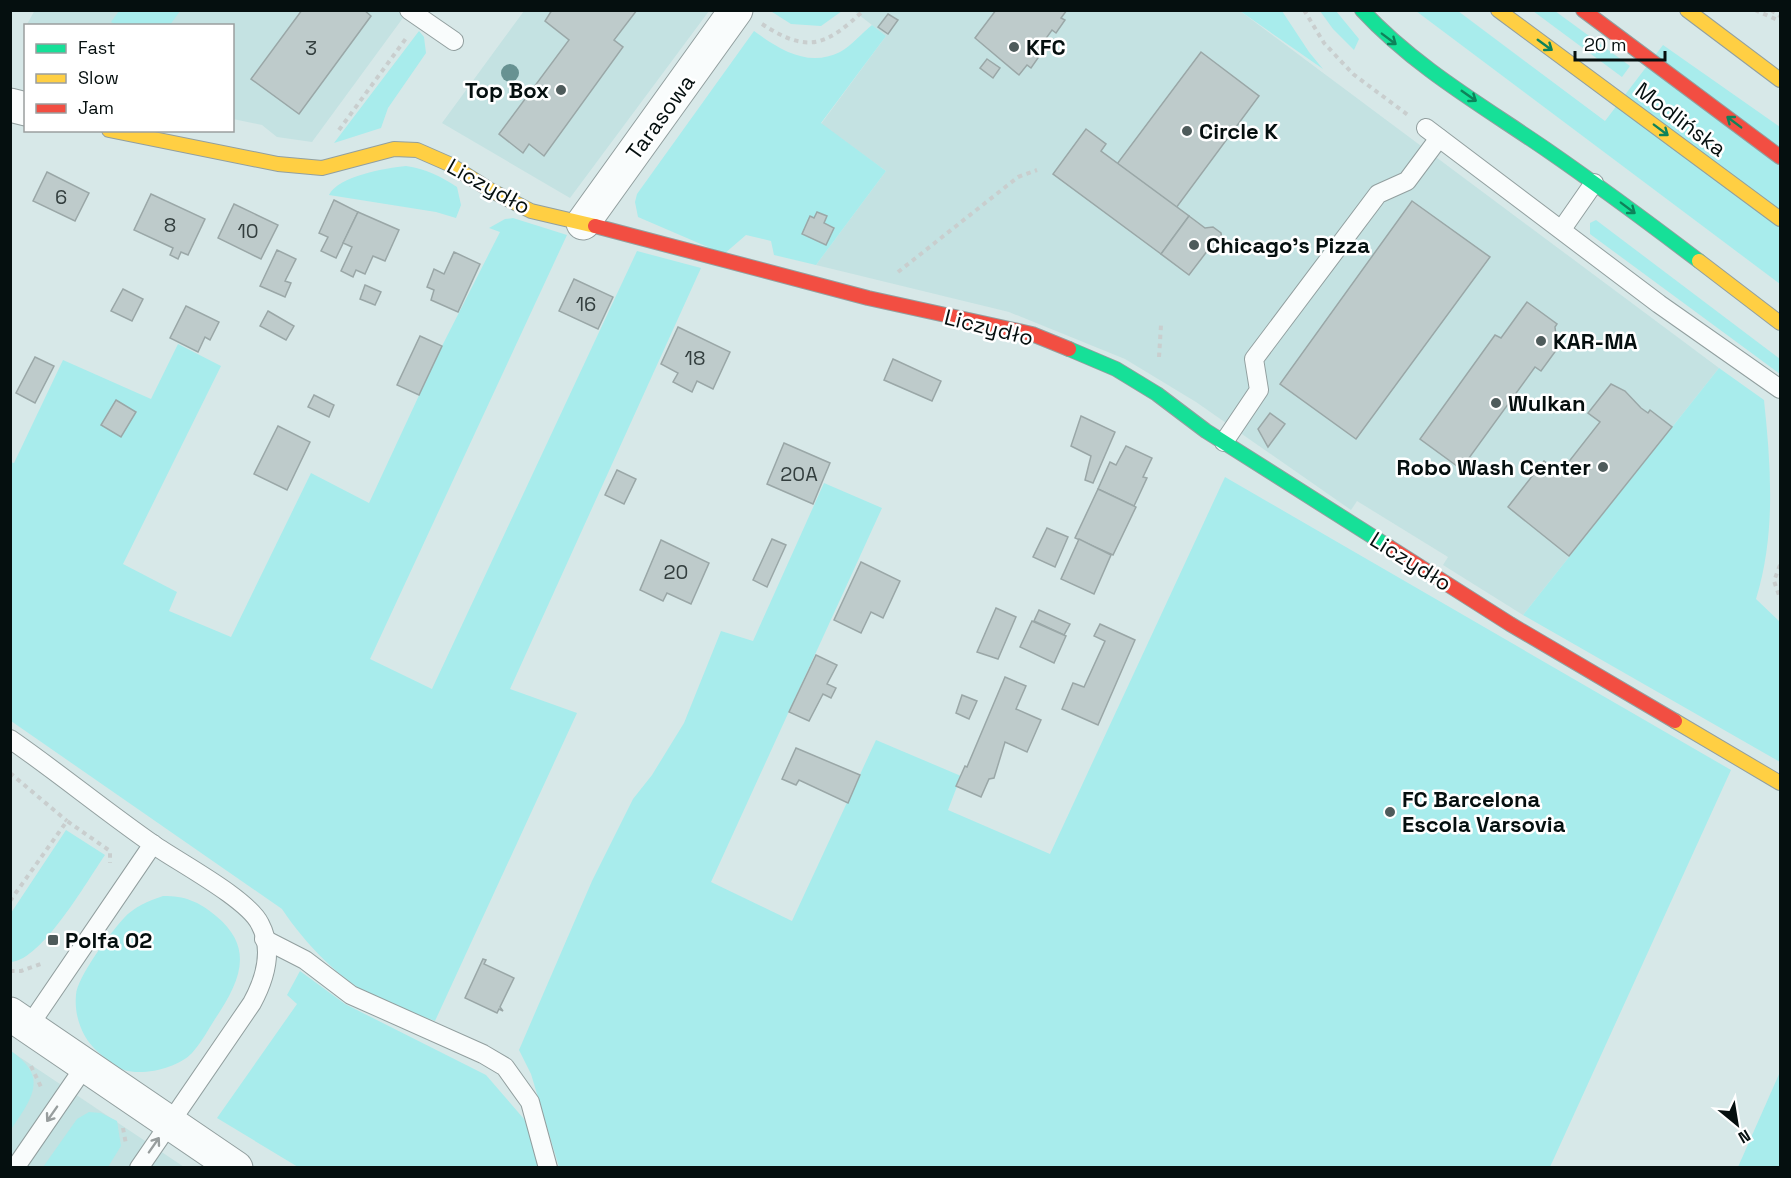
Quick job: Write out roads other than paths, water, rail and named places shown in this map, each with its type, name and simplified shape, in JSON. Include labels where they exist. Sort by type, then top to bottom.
[{"type":"street","points":[[1362,10],[1381,33],[1421,63],[1594,183],[1780,323]]},
{"type":"street","name":"Modlińska","points":[[1498,10],[1780,219]]},
{"type":"street","name":"Modlińska","points":[[1583,10],[1780,157]]},
{"type":"street","points":[[1687,10],[1780,80]]},
{"type":"street","name":"Tarasowa","points":[[583,223],[749,17]]},
{"type":"street","name":"Liczydło","points":[[116,132],[145,140],[278,164],[322,168],[394,149],[417,150],[449,164],[490,190],[531,211],[641,236],[650,242],[868,298],[1032,334],[1116,369],[1157,394],[1224,442],[1510,624],[1780,783]]},
{"type":"street","points":[[20,1020],[236,1167]]},
{"type":"lane","points":[[415,14],[454,41]]},
{"type":"lane","points":[[1224,442],[1259,390],[1254,359],[1378,194],[1407,181],[1433,133],[1659,304],[1780,389]]},
{"type":"lane","points":[[1562,229],[1594,183]]},
{"type":"lane","points":[[10,739],[153,844],[245,906],[261,924],[267,967],[262,984],[252,1003],[139,1167]]},
{"type":"lane","points":[[20,1020],[153,844]]},
{"type":"lane","points":[[264,939],[306,960],[351,995],[483,1054],[505,1067],[530,1102],[548,1167]]},
{"type":"lane","points":[[15,1167],[85,1065]]},
{"type":"place","name":"KFC","points":[[1014,47]]},
{"type":"place","name":"Top Box","points":[[561,90]]},
{"type":"place","name":"Circle K","points":[[1187,131]]},
{"type":"place","name":"Chicago's Pizza","points":[[1194,245]]},
{"type":"place","name":"KAR-MA","points":[[1541,341]]},
{"type":"place","name":"Wulkan","points":[[1496,403]]},
{"type":"place","name":"Robo Wash Center","points":[[1603,467]]},
{"type":"place","name":"FC Barcelona Escola Varsovia","points":[[1390,812]]},
{"type":"place","name":"Polfa 02","points":[[53,940]]}]
